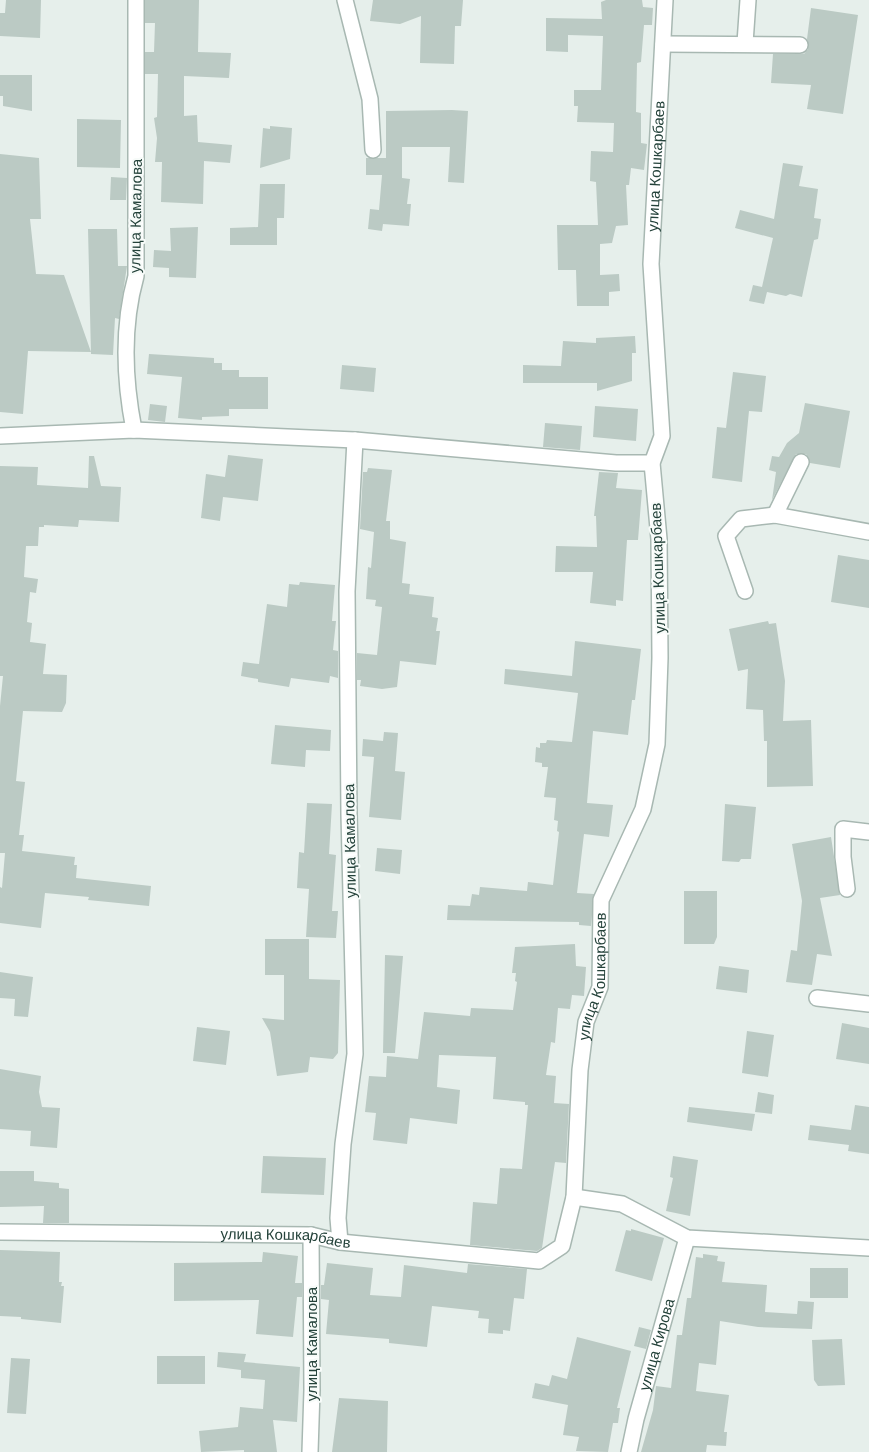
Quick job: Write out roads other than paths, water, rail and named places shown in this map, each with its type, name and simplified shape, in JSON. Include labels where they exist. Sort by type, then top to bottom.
[{"type":"street","name":"улица Камалова","points":[[134,430],[126,390],[128,306],[136,276],[136,0]]},
{"type":"street","points":[[345,0],[370,99],[372,150]]},
{"type":"street","name":"улица Кошкарбаев","points":[[0,1232],[311,1236],[340,1242],[539,1261],[562,1246],[574,1197],[580,1070],[586,1022],[600,987],[602,900],[643,809],[657,744],[660,658],[659,539],[652,463],[662,436],[651,264],[665,0]]},
{"type":"street","points":[[745,43],[748,0]]},
{"type":"street","points":[[663,44],[745,43],[800,45]]},
{"type":"street","points":[[0,436],[134,430],[355,440],[616,463],[652,463]]},
{"type":"street","name":"улица Камалова","points":[[340,1242],[338,1218],[343,1144],[355,1054],[349,824],[347,600],[355,440]]},
{"type":"street","points":[[775,515],[801,462]]},
{"type":"street","points":[[745,591],[726,536],[741,519],[775,515],[869,532]]},
{"type":"street","points":[[847,889],[843,857],[843,829],[869,832]]},
{"type":"street","points":[[817,998],[869,1004]]},
{"type":"street","points":[[574,1197],[622,1204],[687,1238],[869,1248]]},
{"type":"street","name":"улица Камалова","points":[[310,1452],[312,1390],[311,1236]]},
{"type":"street","name":"улица Кирова","points":[[629,1452],[636,1419],[687,1238]]}]
